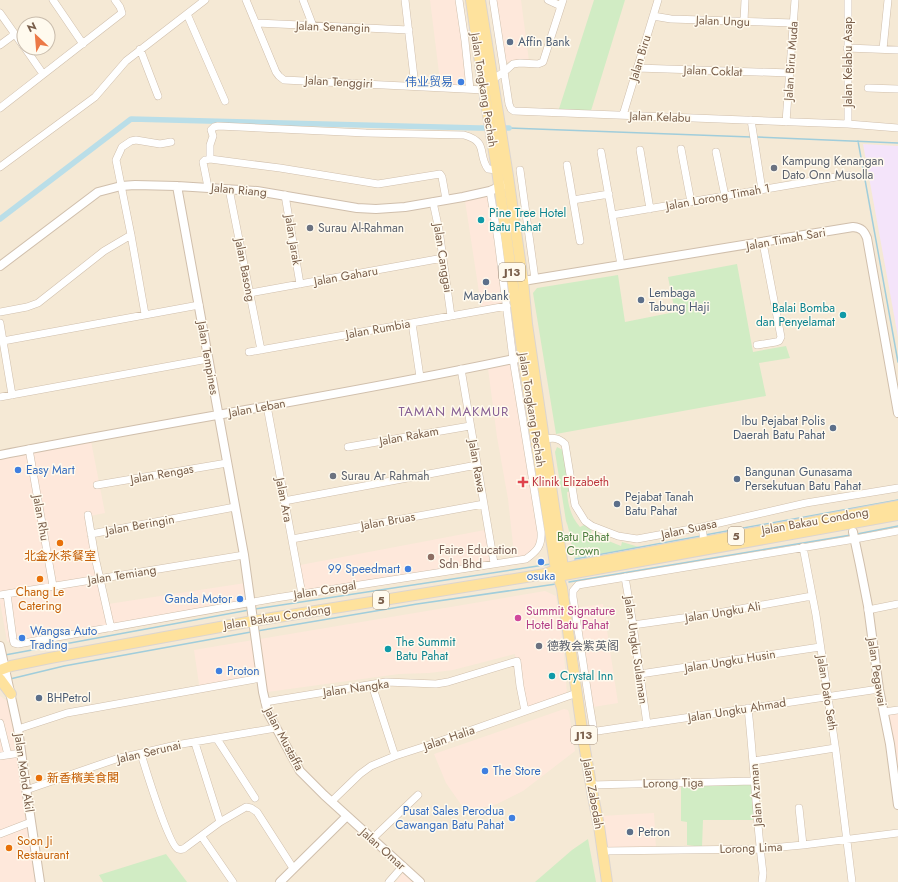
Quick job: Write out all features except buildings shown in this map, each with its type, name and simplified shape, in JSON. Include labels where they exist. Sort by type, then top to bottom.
[{"type":"main road","name":"Jalan Tongkang Pechah","points":[[471,0],[484,90],[492,111],[499,149],[508,176],[555,517],[562,588]]},
{"type":"main road","name":"Jalan Tongkang Pechah","points":[[480,0],[492,79],[492,111]]},
{"type":"main road","name":"Jalan Tongkang Pechah","points":[[499,149],[495,189],[510,257],[512,306],[518,358],[560,572]]},
{"type":"main road","points":[[510,257],[514,263],[518,277],[523,281],[519,285],[520,298],[512,306]]},
{"type":"main road","points":[[518,358],[526,355],[527,352],[524,327],[527,321]]},
{"type":"main road","name":"Jalan Bakau Condong","points":[[560,572],[575,566],[703,534],[898,506]]},
{"type":"main road","name":"Jalan Bakau Condong","points":[[2,662],[253,619],[560,572],[898,515]]},
{"type":"main road","points":[[555,517],[561,529],[567,556],[571,564],[575,566]]},
{"type":"main road","name":"Jalan Zabedah","points":[[562,588],[607,882]]},
{"type":"main road","points":[[2,662],[11,694]]},
{"type":"street","points":[[53,0],[83,44]]},
{"type":"street","points":[[0,108],[122,13],[115,0]]},
{"type":"street","points":[[0,167],[95,97],[115,72],[140,49],[205,0]]},
{"type":"street","name":"Jalan Tenggiri","points":[[246,0],[276,72],[284,80],[484,90]]},
{"type":"street","points":[[304,0],[314,26]]},
{"type":"street","points":[[405,0],[415,86]]},
{"type":"street","points":[[459,0],[470,89]]},
{"type":"street","points":[[493,0],[504,72]]},
{"type":"street","points":[[492,79],[504,72],[513,64],[520,62],[538,64],[543,62],[562,3],[548,0]]},
{"type":"street","name":"Jalan Biru","points":[[623,115],[658,0]]},
{"type":"street","points":[[744,21],[745,0]]},
{"type":"street","name":"Jalan Biru Muda","points":[[786,122],[795,0]]},
{"type":"street","name":"Jalan Kelabu Asap","points":[[848,0],[848,124]]},
{"type":"street","points":[[883,49],[888,0]]},
{"type":"street","points":[[0,13],[15,34],[0,45]]},
{"type":"street","points":[[187,14],[225,101]]},
{"type":"street","name":"Jalan Ungu","points":[[653,16],[671,19],[794,23]]},
{"type":"street","name":"Jalan Senangin","points":[[257,24],[409,30]]},
{"type":"street","points":[[847,48],[898,50]]},
{"type":"street","points":[[140,49],[158,96]]},
{"type":"street","points":[[30,56],[43,74]]},
{"type":"street","name":"Jalan Coklat","points":[[637,68],[790,73]]},
{"type":"street","name":"Jalan Kelabu","points":[[504,72],[509,104],[511,109],[514,111],[848,124],[898,128]]},
{"type":"street","points":[[868,88],[898,89]]},
{"type":"street","points":[[751,120],[762,190]]},
{"type":"street","points":[[210,159],[210,145],[213,136],[211,130],[218,126],[366,133],[464,135],[471,137],[478,142],[488,169],[497,170]]},
{"type":"street","points":[[145,314],[116,160],[118,153],[127,143],[136,140],[160,144],[171,142]]},
{"type":"street","points":[[680,149],[691,202]]},
{"type":"street","points":[[640,150],[650,209]]},
{"type":"street","points":[[601,152],[621,265]]},
{"type":"street","points":[[716,152],[725,196]]},
{"type":"street","points":[[208,187],[203,162],[210,159],[280,168],[378,184],[440,174],[442,177],[446,199]]},
{"type":"street","points":[[567,165],[580,241]]},
{"type":"street","points":[[520,170],[535,279]]},
{"type":"street","name":"Jalan Lorong Timah 1","points":[[612,215],[848,175]]},
{"type":"street","points":[[508,176],[503,184],[495,189],[512,306]]},
{"type":"street","name":"Jalan Riang","points":[[0,266],[98,192],[121,186],[208,187],[285,195],[363,208],[390,208],[433,202],[495,189]]},
{"type":"street","name":"Jalan Tempines","points":[[177,186],[244,555]]},
{"type":"street","name":"Jalan Basong","points":[[229,190],[260,350]]},
{"type":"street","points":[[573,200],[609,194]]},
{"type":"street","name":"Jalan Jarak","points":[[285,195],[300,284]]},
{"type":"street","name":"Jalan Canggai","points":[[433,202],[452,316]]},
{"type":"street","name":"Jalan Timah Sari","points":[[523,281],[763,243],[853,227],[859,228],[864,231],[867,238],[898,413]]},
{"type":"street","points":[[0,312],[27,307],[38,303],[104,251],[131,234]]},
{"type":"street","points":[[757,345],[779,341],[781,337],[763,243]]},
{"type":"street","name":"Jalan Gaharu","points":[[250,293],[443,258]]},
{"type":"street","points":[[3,341],[199,305]]},
{"type":"street","name":"Jalan Rumbia","points":[[249,352],[512,306]]},
{"type":"street","points":[[0,322],[12,395]]},
{"type":"street","points":[[412,323],[420,377]]},
{"type":"street","name":"Jalan Leban","points":[[0,455],[338,394],[518,358]]},
{"type":"street","name":"Jalan Cengal","points":[[3,594],[14,642],[18,644],[111,628],[253,619],[302,594],[526,559],[534,553],[541,541],[526,435],[518,358]]},
{"type":"street","points":[[0,397],[208,359]]},
{"type":"street","name":"Jalan Rawa","points":[[461,370],[494,564]]},
{"type":"street","name":"Jalan Ara","points":[[267,406],[302,594]]},
{"type":"street","name":"Jalan Rakam","points":[[348,447],[470,426]]},
{"type":"street","name":"Jalan Suasa","points":[[544,439],[556,438],[565,444],[575,505],[585,521],[592,526],[618,536],[636,540],[703,534],[799,505],[898,488]]},
{"type":"street","name":"Jalan Rhu","points":[[29,449],[53,586]]},
{"type":"street","name":"Jalan Rengas","points":[[97,485],[227,463]]},
{"type":"street","points":[[284,501],[477,465]]},
{"type":"street","name":"Jalan Bruas","points":[[292,539],[484,504]]},
{"type":"street","name":"Jalan Beringin","points":[[111,628],[91,534],[235,507]]},
{"type":"street","points":[[88,515],[91,534]]},
{"type":"street","points":[[854,535],[871,520]]},
{"type":"street","points":[[838,526],[854,535]]},
{"type":"street","points":[[594,732],[573,597],[573,590],[578,585],[803,547],[854,535],[898,531]]},
{"type":"street","name":"Jalan Pegawai","points":[[854,535],[868,610],[879,689],[894,755],[898,805]]},
{"type":"street","name":"Jalan Dato Seth","points":[[803,547],[835,748],[848,840],[852,882]]},
{"type":"street","name":"Jalan Temiang","points":[[3,594],[244,555]]},
{"type":"street","name":"Jalan Mustaffa","points":[[244,555],[261,678],[268,713],[300,771],[347,816]]},
{"type":"street","name":"Jalan Ungku Sulaiman","points":[[624,577],[633,625],[647,724]]},
{"type":"street","name":"Jalan Ungku Ali","points":[[633,625],[718,613],[812,596]]},
{"type":"street","points":[[868,610],[898,604]]},
{"type":"street","name":"Jalan Ungku Husin","points":[[640,674],[820,647]]},
{"type":"street","name":"Jalan Nangka","points":[[265,702],[386,682],[426,685],[436,684],[448,682],[517,661],[525,711]]},
{"type":"street","points":[[18,729],[67,713],[261,678]]},
{"type":"street","points":[[372,685],[395,756]]},
{"type":"street","name":"Jalan Ungku Ahmad","points":[[584,734],[879,689]]},
{"type":"street","name":"Jalan Halia","points":[[332,801],[366,769],[395,756],[434,744],[577,693]]},
{"type":"street","name":"Jalan Mohd Akil","points":[[11,694],[18,729],[40,882]]},
{"type":"street","name":"Jalan Azman","points":[[748,708],[754,761],[754,781],[763,873],[762,882]]},
{"type":"street","points":[[884,712],[898,710]]},
{"type":"street","points":[[0,723],[8,755]]},
{"type":"street","name":"Jalan Serunai","points":[[26,790],[109,761],[176,745],[195,743],[276,728]]},
{"type":"street","points":[[217,739],[255,798]]},
{"type":"street","points":[[195,743],[220,822]]},
{"type":"street","points":[[754,761],[835,748]]},
{"type":"street","points":[[0,756],[21,754]]},
{"type":"street","points":[[141,754],[167,832],[177,849],[182,849],[202,837],[220,822],[246,807],[257,812],[293,868]]},
{"type":"street","name":"Lorong Tiga","points":[[591,785],[754,781]]},
{"type":"street","points":[[372,839],[418,795]]},
{"type":"street","points":[[799,808],[803,845]]},
{"type":"street","points":[[280,882],[347,816]]},
{"type":"street","name":"Jalan Omar","points":[[347,816],[420,882]]},
{"type":"street","points":[[0,834],[31,822]]},
{"type":"street","name":"Lorong Lima","points":[[603,851],[760,849],[898,833]]},
{"type":"street","points":[[202,837],[233,882]]},
{"type":"street","points":[[388,882],[402,866]]},
{"type":"shaded area","points":[[0,0],[898,0],[898,882],[0,882]]},
{"type":"shaded area","points":[[430,0],[461,0],[473,91],[441,89]]},
{"type":"shaded area","points":[[491,0],[521,0],[529,61],[500,62]]},
{"type":"shaded area","points":[[863,144],[898,146],[898,337]]},
{"type":"shaded area","points":[[490,188],[509,307],[482,312],[464,194]]},
{"type":"shaded area","points":[[515,355],[541,547],[515,563],[508,499],[497,437],[487,361]]},
{"type":"shaded area","points":[[90,436],[105,513],[90,516],[108,604],[252,582],[254,605],[17,646],[7,641],[0,602],[0,451]]},
{"type":"shaded area","points":[[490,529],[496,565],[301,596],[295,566]]},
{"type":"shaded area","points":[[545,591],[556,596],[564,654],[567,694],[522,710],[518,688],[515,654],[453,670],[429,673],[399,674],[260,693],[258,681],[200,691],[194,650]]},
{"type":"shaded area","points":[[603,604],[618,703],[587,708],[573,608]]},
{"type":"shaded area","points":[[0,696],[9,702],[20,761],[37,882],[0,882]]},
{"type":"shaded area","points":[[898,708],[898,809],[895,809],[880,710]]},
{"type":"shaded area","points":[[564,709],[568,710],[569,713],[575,751],[523,791],[497,804],[471,811],[467,811],[462,806],[446,783],[434,754]]},
{"type":"shaded area","points":[[654,813],[656,849],[606,848],[601,816]]},
{"type":"shaded area","points":[[403,873],[413,882],[396,882]]},
{"type":"green space","points":[[594,0],[625,0],[590,114],[558,112]]},
{"type":"green space","points":[[737,264],[753,352],[786,346],[790,358],[759,363],[766,396],[556,434],[533,293],[537,288],[618,275],[625,322],[675,312],[668,277]]},
{"type":"green space","name":"Batu Pahat Crown","points":[[557,447],[563,450],[571,491],[567,492],[569,506],[574,519],[580,527],[584,525],[592,529],[591,534],[621,546],[622,542],[639,547],[575,558],[566,521],[555,452]]},
{"type":"green space","points":[[753,784],[753,820],[703,820],[702,847],[687,845],[687,822],[681,821],[681,787]]},
{"type":"green space","points":[[588,839],[596,882],[535,882],[572,850]]},
{"type":"green space","points":[[166,854],[187,882],[103,882],[99,875]]},
{"type":"waterway","points":[[0,219],[131,119],[509,128]]},
{"type":"waterway","points":[[509,128],[751,137]]},
{"type":"waterway","points":[[757,137],[898,143]]},
{"type":"waterway","points":[[858,141],[898,362]]},
{"type":"waterway","points":[[705,535],[898,500]]},
{"type":"waterway","points":[[857,534],[898,526]]},
{"type":"waterway","points":[[569,582],[851,535]]},
{"type":"waterway","points":[[575,559],[701,536]]},
{"type":"waterway","points":[[255,609],[551,564]]},
{"type":"waterway","points":[[257,631],[417,604],[556,584]]},
{"type":"waterway","points":[[5,655],[249,610]]},
{"type":"waterway","points":[[10,679],[64,666],[251,632]]},
{"type":"place","name":"Affin Bank","points":[[510,42]]},
{"type":"place","name":"伟业贸易","points":[[461,82]]},
{"type":"place","name":"Kampung Kenangan Dato Onn Musolla","points":[[774,168]]},
{"type":"place","name":"Pine Tree Hotel Batu Pahat","points":[[481,220]]},
{"type":"place","name":"Surau Al-Rahman","points":[[310,228]]},
{"type":"place","name":"Maybank","points":[[486,282]]},
{"type":"place","name":"Lembaga Tabung Haji","points":[[641,300]]},
{"type":"place","name":"Balai Bomba dan Penyelamat","points":[[843,315]]},
{"type":"place","name":"Ibu Pejabat Polis Daerah Batu Pahat","points":[[833,428]]},
{"type":"place","name":"Easy Mart","points":[[18,470]]},
{"type":"place","name":"Surau Ar Rahmah","points":[[333,476]]},
{"type":"place","name":"Bangunan Gunasama Persekutuan Batu Pahat","points":[[737,479]]},
{"type":"place","name":"Klinik Elizabeth","points":[[523,482]]},
{"type":"place","name":"Pejabat Tanah Batu Pahat","points":[[617,504]]},
{"type":"place","name":"北金水茶餐室","points":[[60,543]]},
{"type":"place","name":"Faire Education Sdn Bhd","points":[[431,557]]},
{"type":"place","name":"osuka","points":[[541,562]]},
{"type":"place","name":"99 Speedmart","points":[[408,569]]},
{"type":"place","name":"Chang Le Catering","points":[[40,579]]},
{"type":"place","name":"Ganda Motor","points":[[240,599]]},
{"type":"place","name":"Summit Signature Hotel Batu Pahat","points":[[518,618]]},
{"type":"place","name":"Wangsa Auto Trading","points":[[22,638]]},
{"type":"place","name":"德教会紫英阁","points":[[539,646]]},
{"type":"place","name":"The Summit Batu Pahat","points":[[388,649]]},
{"type":"place","name":"Proton","points":[[219,671]]},
{"type":"place","name":"Crystal Inn","points":[[552,676]]},
{"type":"place","name":"BHPetrol","points":[[39,698]]},
{"type":"place","name":"The Store","points":[[485,771]]},
{"type":"place","name":"新香檳美食閣","points":[[39,778]]},
{"type":"place","name":"Pusat Sales Perodua Cawangan Batu Pahat","points":[[512,818]]},
{"type":"place","name":"Petron","points":[[630,832]]},
{"type":"place","name":"Soon Ji Restaurant","points":[[9,848]]},
{"type":"district","name":"TAMAN MAKMUR","points":[[454,411]]}]
